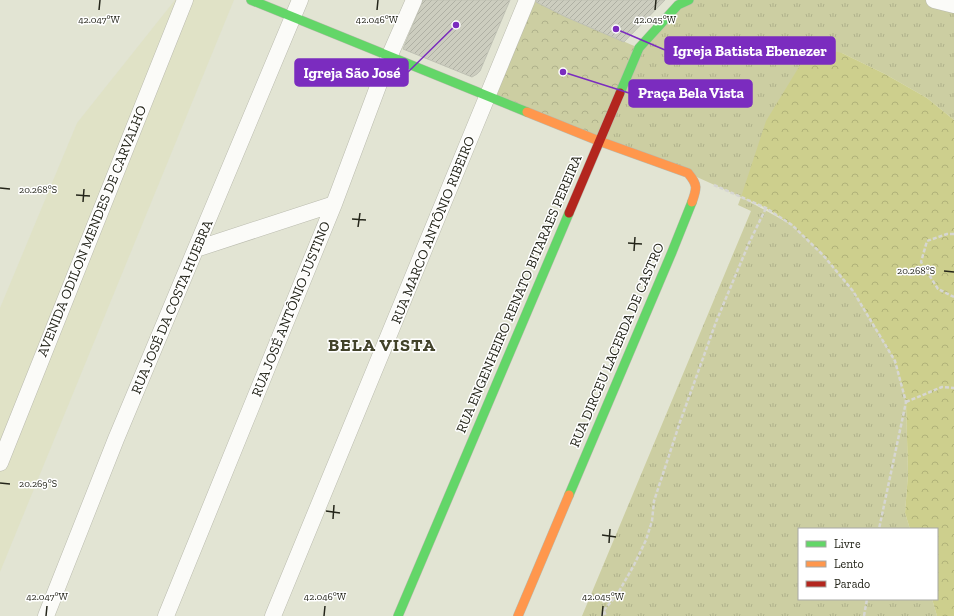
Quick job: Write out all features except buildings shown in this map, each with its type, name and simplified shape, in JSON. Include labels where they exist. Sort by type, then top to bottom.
[{"type":"street","name":"AVENIDA ODILON MENDES DE CARVALHO","points":[[0,463],[184,0]]},
{"type":"street","points":[[252,0],[488,97],[599,141],[688,173]]},
{"type":"street","name":"RUA JOSÉ DA COSTA HUEBRA","points":[[46,616],[116,439],[300,0]]},
{"type":"street","name":"RUA JOSÉ ANTÔNIO JUSTINO","points":[[166,616],[334,204],[389,57],[414,0]]},
{"type":"street","name":"RUA MARCO ANTÔNIO RIBEIRO","points":[[273,616],[527,0]]},
{"type":"street","name":"RUA ENGENHEIRO RENATO BITARAES PEREIRA","points":[[398,616],[639,48],[678,5],[689,0]]},
{"type":"street","points":[[934,0],[954,5]]},
{"type":"street","name":"RUA DIRCEU LACERDA DE CASTRO","points":[[518,616],[672,252],[696,191],[695,181],[688,173]]},
{"type":"street","points":[[196,249],[334,204]]},
{"type":"path","points":[[688,173],[766,208],[792,225],[823,255],[853,290],[895,361],[906,402],[879,528]]},
{"type":"path","points":[[602,616],[604,610],[617,595],[646,540],[652,521],[654,501],[680,422],[719,315],[749,242],[766,208]]},
{"type":"path","points":[[954,234],[947,234],[927,241],[921,262],[938,289],[954,297]]},
{"type":"path","points":[[906,402],[942,387],[954,388]]},
{"type":"path","points":[[864,616],[867,600]]},
{"type":"path","points":[[604,610],[606,616]]},
{"type":"shaded area","points":[[175,0],[234,0],[0,572],[0,308],[77,123]]},
{"type":"green space","points":[[689,0],[934,0],[954,5],[954,120],[927,98],[885,74],[842,53],[741,197],[688,173],[599,141],[639,48]]},
{"type":"green space","points":[[535,1],[562,15],[639,48],[599,141],[488,97]]},
{"type":"green space","points":[[820,48],[842,53],[885,74],[927,98],[954,120],[954,616],[937,616],[932,600],[938,600],[938,528],[910,528],[905,513],[908,474],[906,402],[895,361],[853,291],[823,255],[792,225],[766,208],[741,197],[766,121],[805,57]]},
{"type":"green space","points":[[741,197],[792,225],[823,255],[853,291],[895,361],[906,402],[908,474],[905,513],[910,528],[798,528],[798,600],[932,600],[937,616],[582,616],[751,211],[738,205]]},
{"type":"traffic: fast","points":[[251,0],[527,112]]},
{"type":"traffic: fast","points":[[620,93],[639,48],[678,5],[689,0]]},
{"type":"traffic: fast","points":[[569,495],[692,202]]},
{"type":"traffic: fast","points":[[398,616],[569,213]]},
{"type":"traffic: slow","points":[[527,112],[599,141],[688,173],[694,181],[696,187],[692,202]]},
{"type":"traffic: slow","points":[[518,616],[569,495]]},
{"type":"traffic: jam","points":[[569,213],[620,93]]},
{"type":"place","name":"Igreja São José","points":[[456,25]]},
{"type":"place","name":"Igreja Batista Ebenezer","points":[[616,29]]},
{"type":"place","name":"Praça Bela Vista","points":[[563,72]]},
{"type":"district","name":"BELA VISTA","points":[[382,345]]}]
